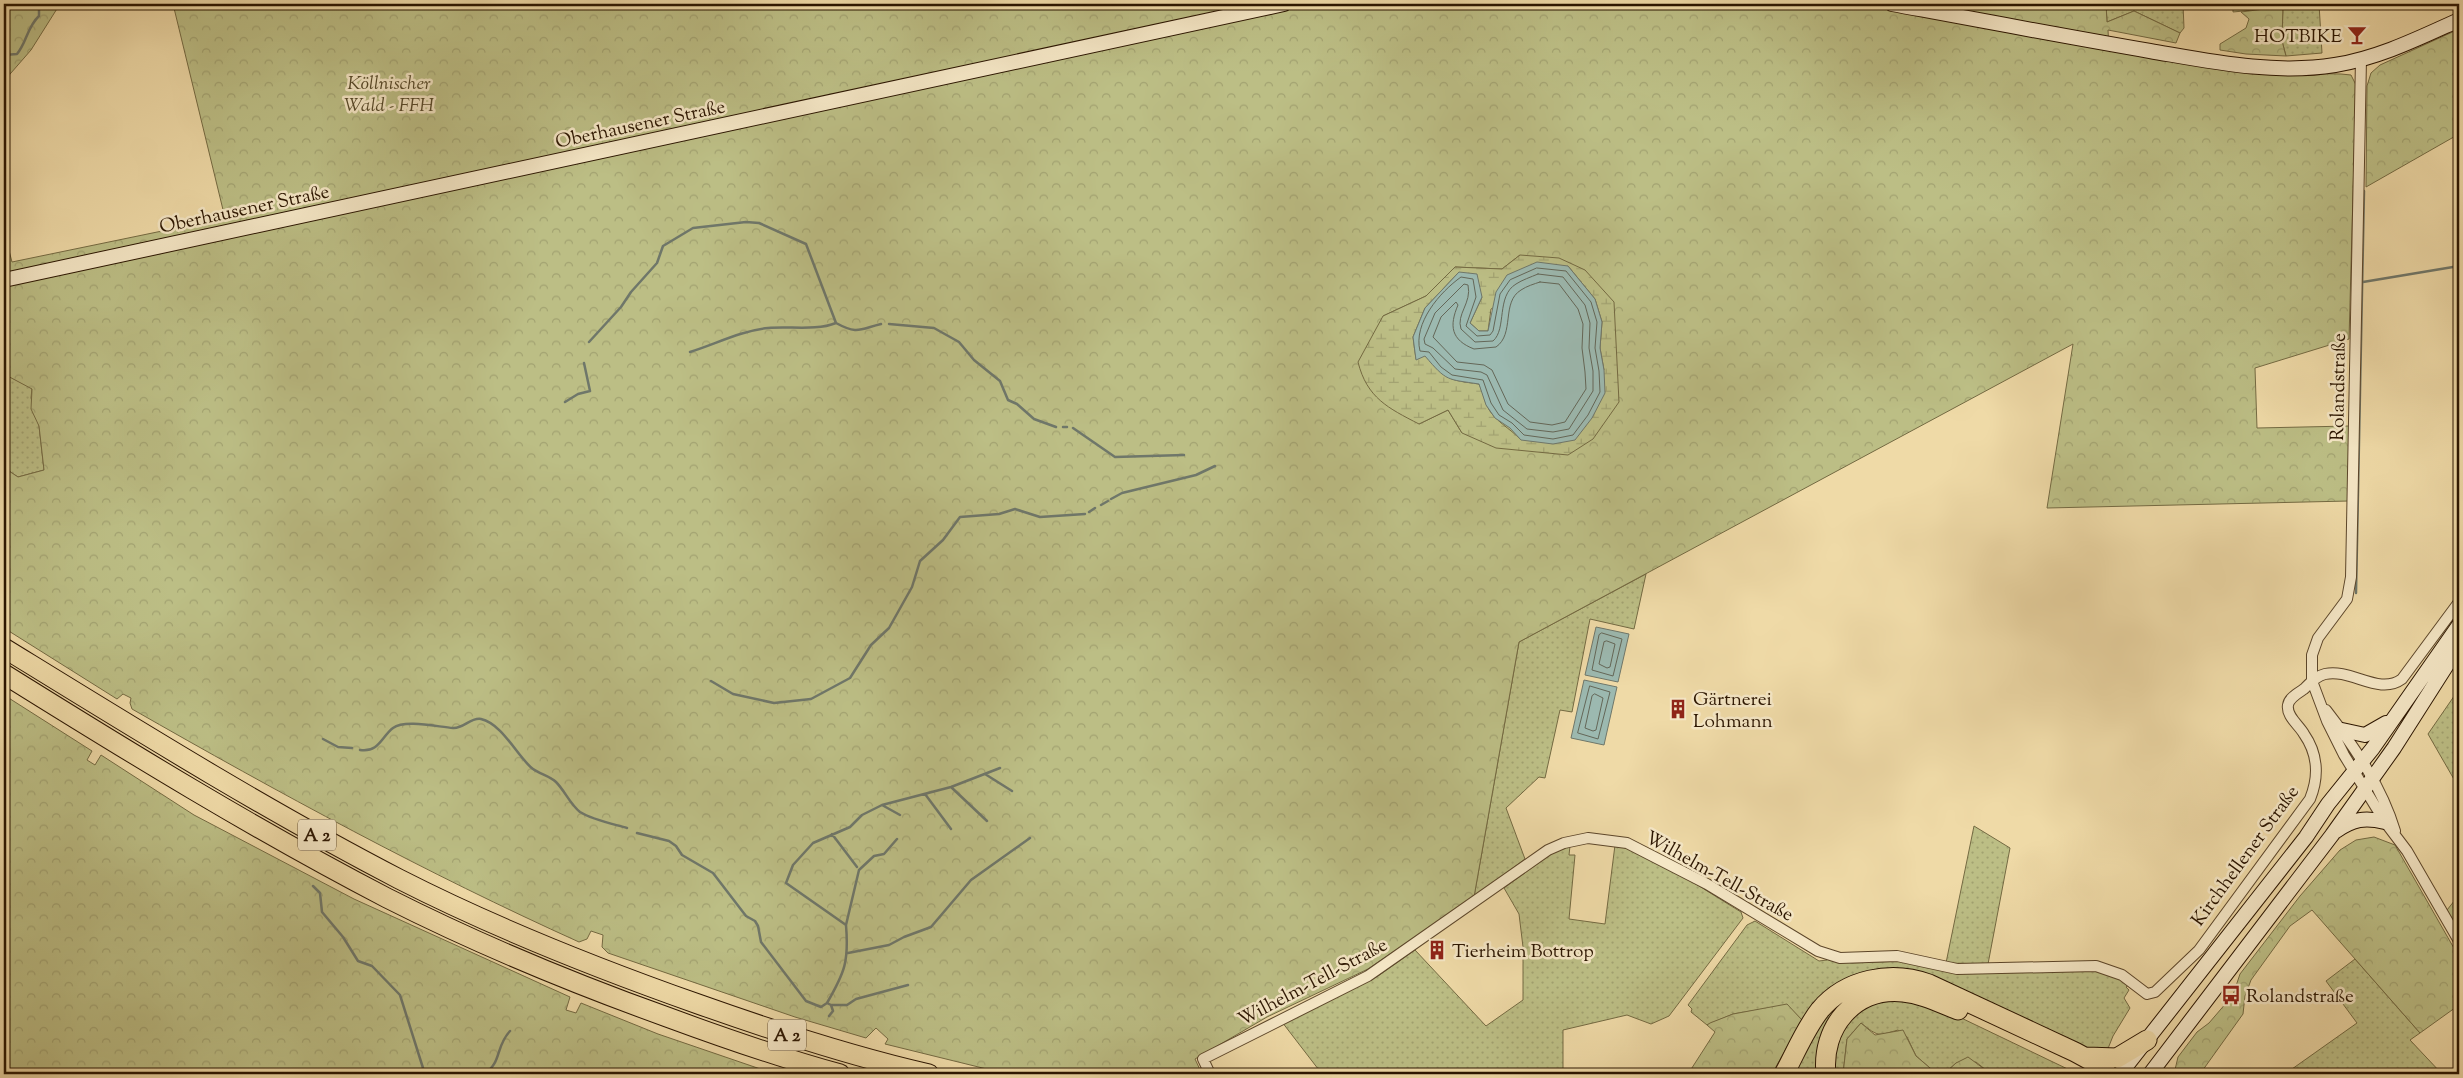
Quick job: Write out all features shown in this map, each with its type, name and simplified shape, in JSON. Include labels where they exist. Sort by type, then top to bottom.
[{"type":"highway","name":"A 2","points":[[4,648],[245,794],[401,880],[518,935],[614,974],[775,1031],[929,1074]]},
{"type":"highway","name":"A 2","points":[[4,674],[223,808],[388,898],[461,933],[611,997],[796,1062],[840,1074]]},
{"type":"highway","points":[[1784,1074],[1811,1024],[1828,1002],[1855,985],[1873,979],[1909,978],[1929,984],[2087,1066],[2117,1058],[2146,1040]]},
{"type":"highway","points":[[1826,1074],[1826,1046],[1830,1034],[1845,1013],[1861,1001],[1876,995],[1903,992],[1919,995],[1962,1012],[2075,1065],[2098,1065],[2107,1074]]},
{"type":"main road","name":"Oberhausener Straße","points":[[4,280],[1284,4]]},
{"type":"main road","points":[[1892,4],[2110,44],[2246,65],[2284,68],[2333,65],[2361,59],[2409,43],[2459,20]]},
{"type":"main road","name":"Kirchhellener Straße","points":[[2120,1074],[2306,837],[2459,625]]},
{"type":"main road","points":[[2150,1074],[2332,834],[2413,719],[2459,646]]},
{"type":"main road","points":[[2342,730],[2366,735],[2393,719]]},
{"type":"main road","points":[[2332,834],[2355,820],[2370,819],[2385,822]]},
{"type":"street","name":"Rolandstraße","points":[[2358,767],[2327,721],[2312,680],[2312,655],[2318,638],[2346,599],[2351,577],[2361,59]]},
{"type":"street","points":[[2312,680],[2327,674],[2384,685],[2395,685],[2402,679],[2459,602]]},
{"type":"street","name":"Kirchhellener Straße","points":[[2147,994],[2155,992],[2199,950],[2310,799],[2317,773],[2313,752],[2304,733],[2291,717],[2288,706],[2290,700],[2312,680]]},
{"type":"street","name":"Rolandstraße","points":[[2321,703],[2342,730],[2358,767]]},
{"type":"street","points":[[2358,767],[2391,816],[2396,834]]},
{"type":"street","points":[[2368,783],[2385,822],[2396,834],[2459,941]]},
{"type":"street","name":"Wilhelm-Tell-Straße","points":[[1210,1074],[1203,1059],[1368,976],[1548,850],[1564,843],[1588,838],[1614,840],[1642,850],[1707,884],[1818,951],[1840,958],[1897,956],[1957,969],[2096,966],[2122,975],[2147,994]]},
{"type":"green space","points":[[4,4],[60,4],[31,50],[4,81]]},
{"type":"green space","name":"Köllnischer Wald - FFH","points":[[173,4],[2106,4],[2107,22],[2134,11],[2180,33],[2176,43],[2108,30],[2109,50],[2240,72],[2351,75],[2356,85],[2349,339],[2255,368],[2257,428],[2349,426],[2349,501],[2047,508],[2073,344],[1519,642],[1474,897],[1368,969],[1267,1017],[1195,1059],[1202,1074],[1007,1074],[885,1044],[888,1039],[876,1028],[866,1038],[795,1017],[608,953],[602,947],[603,935],[591,931],[587,939],[579,942],[409,860],[242,771],[132,709],[131,698],[123,694],[117,699],[4,628],[4,445],[9,471],[18,477],[44,470],[39,426],[31,409],[32,389],[4,374],[4,231],[12,262],[225,218]],"holes":[[[1520,255],[1462,433],[1448,410],[1419,424],[1383,316],[1426,296],[1455,267],[1502,269]]]},
{"type":"green space","points":[[2106,4],[2183,4],[2184,28],[2180,33],[2134,11],[2107,22]]},
{"type":"green space","points":[[2233,4],[2269,4],[2264,9],[2233,12]]},
{"type":"green space","points":[[2269,4],[2283,4],[2282,41],[2286,56],[2246,54],[2220,50],[2220,44],[2246,28],[2249,19],[2241,12],[2264,9]]},
{"type":"green space","points":[[2283,4],[2319,4],[2322,53],[2286,56],[2282,41]]},
{"type":"green space","points":[[2459,29],[2459,134],[2366,187],[2367,86],[2371,73],[2380,65]]},
{"type":"green space","points":[[1520,255],[1559,258],[1585,270],[1614,302],[1619,402],[1593,439],[1568,455],[1496,448],[1462,433],[1448,410],[1419,424],[1388,407],[1380,400],[1367,385],[1362,374],[1358,362],[1383,316],[1426,296],[1455,267],[1502,269]],"holes":[[[1568,266],[1595,299],[1602,322],[1600,348],[1604,370],[1521,440],[1490,411],[1479,384],[1454,380],[1448,377],[1438,370],[1425,355],[1416,359],[1413,337],[1425,308],[1459,272],[1482,297],[1470,323],[1479,331],[1488,331],[1491,309]]]},
{"type":"green space","points":[[4,374],[32,388],[31,398],[39,426],[44,470],[18,477],[9,471],[4,445]]},
{"type":"green space","points":[[1646,574],[1634,629],[1590,619],[1572,712],[1560,710],[1545,778],[1539,777],[1506,808],[1525,859],[1474,897],[1519,642]]},
{"type":"green space","points":[[2459,689],[2459,788],[2428,734]]},
{"type":"green space","points":[[4,695],[92,751],[87,760],[95,765],[101,755],[194,815],[354,899],[570,997],[566,1010],[576,1013],[581,1003],[658,1034],[775,1074],[4,1074]]},
{"type":"green space","points":[[1974,826],[2010,848],[1988,964],[1946,963]]},
{"type":"green space","points":[[2374,837],[2395,845],[2459,957],[2459,1005],[2420,1033],[2312,910],[2290,926],[2251,980],[2245,996],[2243,1014],[2200,1074],[2174,1074],[2178,1057],[2197,1032],[2209,1023],[2233,995],[2240,974],[2300,896],[2340,850],[2356,840]]},
{"type":"green space","points":[[1615,845],[1646,856],[1679,874],[1741,912],[1743,918],[1669,1016],[1651,1024],[1627,1015],[1563,1030],[1563,1074],[1322,1074],[1282,1022],[1378,976],[1415,950],[1486,1026],[1523,1000],[1523,947],[1519,914],[1504,888],[1551,854],[1570,846],[1569,855],[1575,855],[1569,919],[1605,924]]},
{"type":"green space","points":[[2459,895],[2459,931],[2447,910]]},
{"type":"green space","points":[[1755,921],[1819,961],[1827,960],[1827,958],[1852,963],[1903,961],[1953,972],[2085,968],[2110,973],[2129,985],[2126,987],[2129,990],[2124,998],[2130,1008],[2113,1036],[2107,1051],[2100,1054],[1990,1007],[1848,983],[1779,1074],[1772,1074],[1802,1020],[1787,1005],[1733,1014],[1707,1025],[1691,1012],[1692,1009],[1688,1005],[1747,925]]},
{"type":"green space","points":[[2355,959],[2420,1033],[2410,1040],[2442,1074],[2297,1074],[2292,1069],[2357,1023],[2326,981]]},
{"type":"green space","points":[[1858,997],[1824,1074],[1789,1074],[1815,1025],[1838,1000]]},
{"type":"green space","points":[[1899,997],[1955,1015],[2078,1074],[1991,1074],[1976,1062],[1956,1063],[1944,1074],[1937,1074],[1916,1056],[1907,1037],[1898,1030],[1878,1034],[1861,1023],[1847,1039],[1843,1074],[1834,1074],[1833,1047],[1858,1008]]},
{"type":"green space","points":[[1787,1004],[1802,1020],[1772,1074],[1688,1074],[1715,1032],[1707,1025],[1733,1014]]},
{"type":"green space","points":[[1861,1023],[1875,1035],[1903,1030],[1916,1056],[1937,1074],[1843,1074],[1847,1039]]},
{"type":"green space","points":[[1968,1057],[1991,1074],[1944,1074],[1956,1063]]},
{"type":"water","points":[[1537,262],[1568,266],[1595,299],[1602,322],[1600,348],[1604,370],[1605,393],[1592,418],[1575,440],[1553,444],[1521,440],[1510,428],[1495,418],[1486,405],[1479,384],[1448,378],[1438,371],[1425,356],[1416,360],[1413,337],[1425,308],[1459,272],[1477,274],[1482,297],[1470,323],[1479,331],[1488,331],[1496,292],[1507,275]]},
{"type":"water","points":[[1596,627],[1629,634],[1618,682],[1585,675]]},
{"type":"water","points":[[1584,680],[1617,687],[1604,745],[1571,738]]},
{"type":"waterway","points":[[4,55],[17,54],[32,25],[39,16],[39,4]]},
{"type":"waterway","points":[[2356,593],[2364,191]]},
{"type":"waterway","points":[[589,342],[657,263],[663,246],[693,228],[746,222],[759,223],[806,244],[836,323]]},
{"type":"waterway","points":[[2363,282],[2459,266]]},
{"type":"waterway","points":[[690,352],[738,335],[768,328],[811,328],[836,323],[849,329],[859,330],[881,324]]},
{"type":"waterway","points":[[889,324],[934,328],[959,342],[974,360],[1000,381],[1008,400],[1017,404],[1034,419],[1056,427]]},
{"type":"waterway","points":[[565,402],[578,394],[590,391],[584,363]]},
{"type":"waterway","points":[[1073,428],[1115,457],[1184,455]]},
{"type":"waterway","points":[[1111,499],[1122,493],[1196,475],[1215,466]]},
{"type":"waterway","points":[[1101,505],[1108,501]]},
{"type":"waterway","points":[[1089,512],[1095,508]]},
{"type":"waterway","points":[[711,681],[733,694],[774,703],[811,699],[850,678],[871,645],[889,628],[912,587],[920,561],[943,540],[960,517],[999,514],[1015,509],[1040,517],[1085,514]]},
{"type":"waterway","points":[[360,750],[372,749],[380,743],[389,731],[398,725],[422,724],[457,728],[474,720],[481,719],[496,727],[527,764],[556,782],[580,812],[597,820],[627,828]]},
{"type":"waterway","points":[[323,739],[338,747],[352,748]]},
{"type":"waterway","points":[[827,1003],[838,983],[844,966],[847,948],[846,925],[786,883],[793,865],[813,843],[850,827],[862,815],[882,805],[951,787],[1000,768]]},
{"type":"waterway","points":[[985,774],[1012,791]]},
{"type":"waterway","points":[[951,787],[987,821]]},
{"type":"waterway","points":[[925,794],[951,829]]},
{"type":"waterway","points":[[882,805],[900,815]]},
{"type":"waterway","points":[[637,833],[669,841],[676,846],[682,855],[713,873],[746,916],[755,921],[758,926],[761,942],[806,1001],[821,1007],[827,1003],[831,1005],[833,1011],[829,1016]]},
{"type":"waterway","points":[[832,834],[857,867]]},
{"type":"waterway","points":[[848,953],[889,945],[931,927],[971,880],[1030,838]]},
{"type":"waterway","points":[[846,925],[859,870],[874,856],[884,854],[897,839]]},
{"type":"waterway","points":[[313,886],[320,893],[322,912],[343,937],[358,961],[372,966],[400,995],[423,1068],[420,1074]]},
{"type":"waterway","points":[[831,1005],[847,1005],[856,999],[908,985]]},
{"type":"waterway","points":[[484,1074],[494,1065],[502,1043],[510,1031]]},
{"type":"waterway","points":[[223,1069],[231,1074]]},
{"type":"waterway","points":[[243,1074],[246,1072],[252,1074]]},
{"type":"waterway","points":[[346,1073],[350,1074]]},
{"type":"waterway","points":[[264,1074],[274,1074]]},
{"type":"place","name":"HOTBIKE","points":[[2357,35]]},
{"type":"place","name":"Gärtnerei Lohmann","points":[[1678,709]]},
{"type":"place","name":"Tierheim Bottrop","points":[[1437,950]]},
{"type":"place","name":"Rolandstraße","points":[[2231,995]]}]
